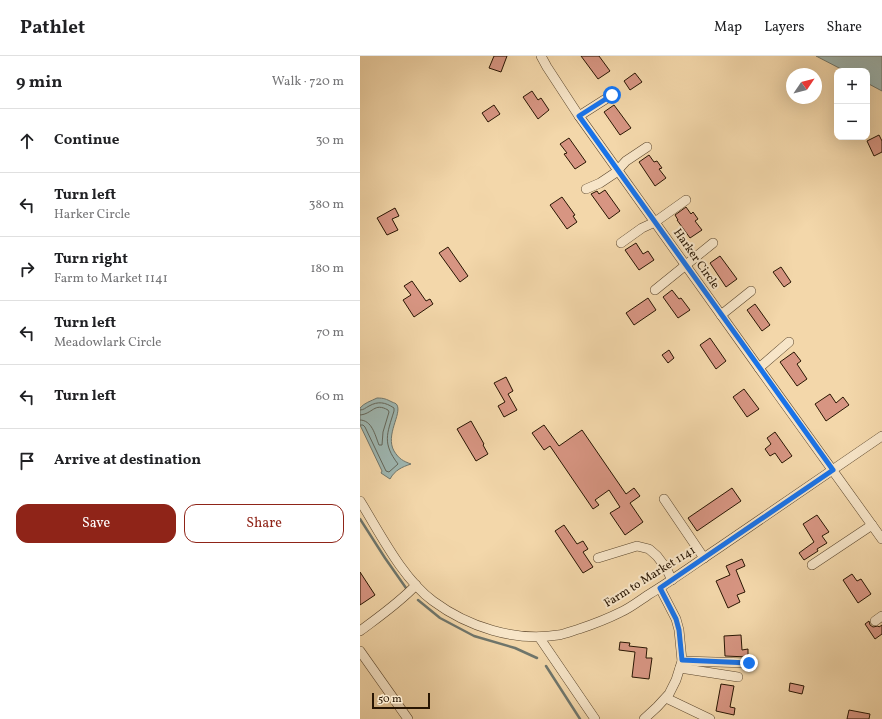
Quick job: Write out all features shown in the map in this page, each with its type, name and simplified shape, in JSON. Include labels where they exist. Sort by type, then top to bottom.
[{"type":"street","name":"Harker Circle","points":[[540,57],[579,116],[882,539]]},
{"type":"street","points":[[579,116],[612,95]]},
{"type":"street","points":[[586,189],[600,183],[615,173],[626,161],[647,147]]},
{"type":"street","points":[[621,243],[642,228],[655,222],[686,200]]},
{"type":"street","points":[[655,290],[713,243]]},
{"type":"street","points":[[721,315],[751,291]]},
{"type":"street","points":[[759,368],[790,342]]},
{"type":"street","name":"Farm to Market 1141","points":[[360,501],[407,575],[432,601],[449,612],[474,624],[498,632],[539,637],[558,635],[595,624],[622,612],[672,580],[882,436]]},
{"type":"street","points":[[664,499],[704,558]]},
{"type":"street","points":[[812,565],[872,525]]},
{"type":"street","points":[[598,558],[637,546],[649,549],[657,556],[666,568],[672,580]]},
{"type":"street","points":[[360,631],[393,607],[416,585]]},
{"type":"street","points":[[644,719],[669,694],[676,680],[681,664],[679,630],[676,619],[660,588]]},
{"type":"street","points":[[539,637],[595,719]]},
{"type":"street","points":[[360,651],[408,719]]},
{"type":"street","points":[[681,664],[749,663]]},
{"type":"street","points":[[681,664],[738,677]]},
{"type":"street","points":[[666,698],[710,719]]},
{"type":"water","points":[[816,56],[882,56],[882,91],[870,85],[870,68],[839,68]]},
{"type":"water","points":[[377,398],[386,399],[396,403],[398,409],[391,438],[392,445],[399,458],[411,464],[399,469],[390,479],[381,473],[382,471],[360,425],[360,408],[366,403]]},
{"type":"building","points":[[494,56],[507,56],[501,72],[489,68]]},
{"type":"building","points":[[581,56],[599,56],[610,71],[598,79]]},
{"type":"building","points":[[635,73],[642,82],[630,90],[624,81]]},
{"type":"building","points":[[532,91],[538,100],[541,98],[549,110],[538,119],[523,97]]},
{"type":"building","points":[[494,105],[500,114],[488,122],[482,113]]},
{"type":"building","points":[[614,105],[631,128],[620,135],[604,112]]},
{"type":"building","points":[[879,135],[882,141],[882,152],[874,156],[867,141]]},
{"type":"building","points":[[569,138],[586,162],[575,169],[564,154],[567,153],[560,144]]},
{"type":"building","points":[[649,155],[654,162],[657,161],[662,168],[659,169],[666,178],[655,186],[639,162]]},
{"type":"building","points":[[605,190],[620,211],[609,219],[591,194],[597,191],[599,194]]},
{"type":"building","points":[[562,197],[575,215],[573,216],[577,222],[567,229],[550,205]]},
{"type":"building","points":[[686,207],[691,214],[693,212],[698,219],[695,221],[702,230],[690,238],[675,215]]},
{"type":"building","points":[[395,208],[399,216],[392,219],[398,230],[387,235],[377,218]]},
{"type":"building","points":[[636,243],[643,254],[648,251],[654,260],[639,270],[625,250]]},
{"type":"building","points":[[448,247],[468,276],[460,282],[439,253]]},
{"type":"building","points":[[720,256],[737,279],[726,287],[710,263]]},
{"type":"building","points":[[781,267],[791,282],[784,287],[773,272]]},
{"type":"building","points":[[412,281],[426,301],[430,299],[433,304],[414,317],[403,300],[411,295],[404,286]]},
{"type":"building","points":[[672,290],[679,299],[681,298],[690,310],[678,318],[663,297]]},
{"type":"building","points":[[648,298],[656,310],[634,325],[626,313]]},
{"type":"building","points":[[755,304],[770,325],[762,331],[747,310]]},
{"type":"building","points":[[710,338],[726,361],[716,369],[700,345]]},
{"type":"building","points":[[669,350],[674,358],[668,363],[662,355]]},
{"type":"building","points":[[794,352],[801,361],[797,364],[807,379],[797,386],[780,362]]},
{"type":"building","points":[[506,377],[513,391],[508,394],[517,410],[504,417],[498,406],[505,402],[494,383]]},
{"type":"building","points":[[744,389],[759,409],[747,417],[733,397]]},
{"type":"building","points":[[830,394],[836,403],[843,397],[849,405],[826,421],[815,404]]},
{"type":"building","points":[[471,421],[488,454],[476,461],[457,429]]},
{"type":"building","points":[[544,425],[559,446],[582,430],[626,494],[634,488],[640,496],[630,503],[643,522],[625,535],[610,513],[620,507],[609,490],[595,500],[599,505],[593,509],[550,446],[544,450],[532,433]]},
{"type":"building","points":[[775,432],[792,456],[782,463],[775,453],[770,456],[765,449],[771,444],[767,438]]},
{"type":"building","points":[[732,488],[741,501],[697,531],[688,518]]},
{"type":"building","points":[[817,515],[829,532],[822,536],[827,543],[804,560],[799,553],[814,542],[803,524]]},
{"type":"building","points":[[564,525],[577,544],[583,541],[588,549],[583,552],[593,567],[583,573],[555,531]]},
{"type":"building","points":[[742,559],[745,566],[736,570],[745,592],[737,595],[740,602],[728,608],[716,581],[730,575],[726,566]]},
{"type":"building","points":[[360,572],[375,595],[360,605]]},
{"type":"building","points":[[852,574],[857,581],[861,579],[871,594],[858,603],[843,580]]},
{"type":"building","points":[[869,621],[870,625],[873,627],[879,627],[882,625],[882,634],[875,639],[865,624]]},
{"type":"building","points":[[741,635],[742,650],[748,649],[748,657],[725,656],[724,636]]},
{"type":"building","points":[[620,642],[630,643],[629,646],[647,648],[646,658],[652,658],[649,679],[632,677],[635,652],[619,650]]},
{"type":"building","points":[[790,683],[804,686],[802,694],[789,691]]},
{"type":"building","points":[[721,684],[734,686],[730,707],[735,708],[734,715],[716,711]]},
{"type":"building","points":[[849,710],[870,714],[869,719],[847,719]]},
{"type":"waterway","points":[[360,519],[406,588]]},
{"type":"waterway","points":[[418,600],[440,618],[474,636],[515,648],[537,658]]},
{"type":"waterway","points":[[546,666],[580,719]]},
{"type":"route","points":[[612,95],[579,116],[833,470],[660,588],[676,619],[679,630],[682,660],[749,663]]}]
